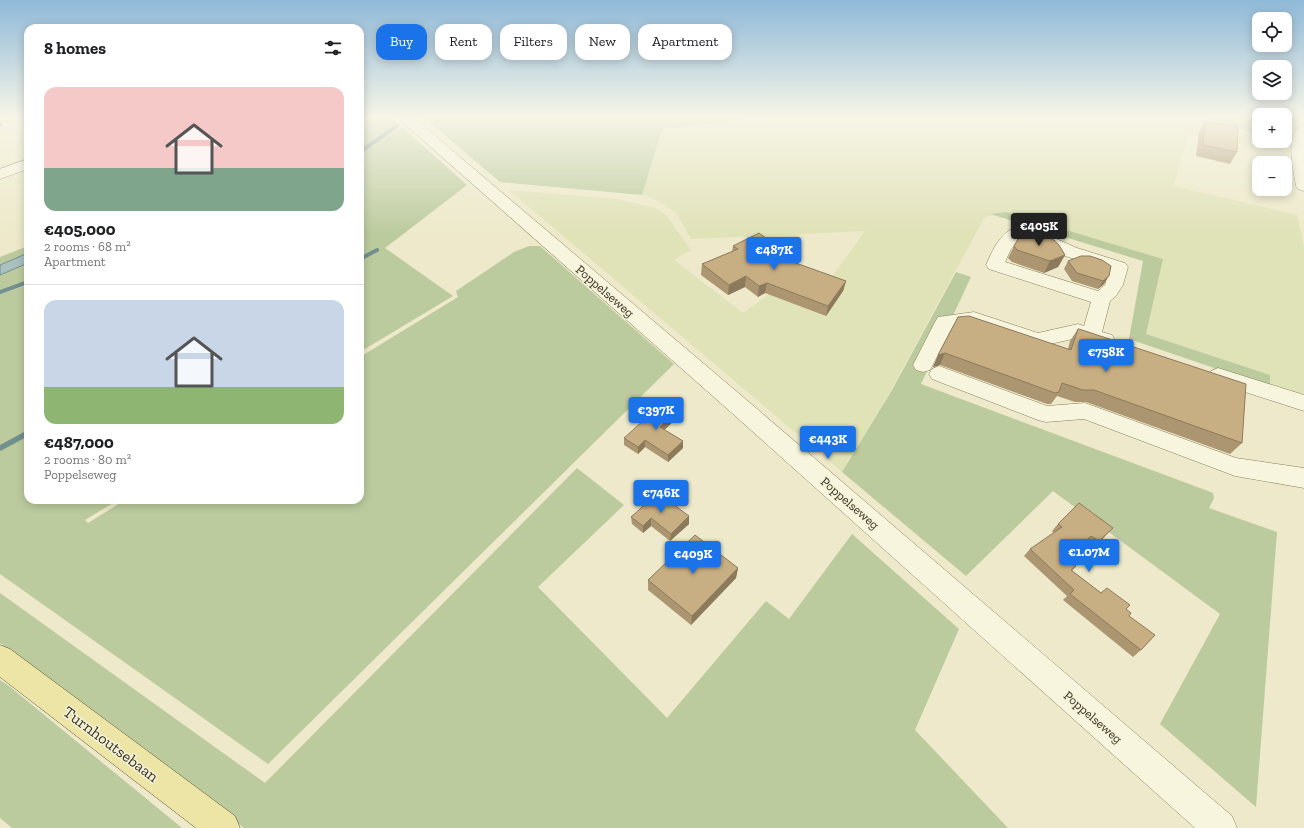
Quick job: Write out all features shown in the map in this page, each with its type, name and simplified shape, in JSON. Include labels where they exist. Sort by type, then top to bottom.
[{"type":"main road","name":"Turnhoutsebaan","points":[[0,659],[223,828]]},
{"type":"street","name":"Poppelseweg","points":[[449,157],[742,408],[1220,828]]},
{"type":"street","points":[[1300,157],[1304,186]]},
{"type":"street","points":[[0,174],[24,165]]},
{"type":"street","points":[[1091,335],[1101,299],[1110,293],[1115,284],[1120,268],[1070,252],[1044,240],[1017,232],[1003,247],[995,265],[1101,299]]},
{"type":"street","points":[[1122,345],[1078,331],[1037,340],[974,319],[945,322],[931,370],[1046,414],[1085,411],[1235,467],[1304,478]]},
{"type":"street","points":[[1198,369],[1304,403]]},
{"type":"green space","points":[[364,157],[435,157],[467,185],[385,248],[453,296],[364,350]]},
{"type":"green space","points":[[470,157],[654,157],[642,195],[500,182]]},
{"type":"green space","points":[[654,157],[1182,157],[1174,186],[1297,215],[1304,247],[1304,398],[1270,387],[1270,375],[1145,334],[1163,259],[1006,212],[997,213],[984,218],[891,390],[842,472],[509,190],[616,199],[656,208],[666,215],[691,250],[674,260],[743,313],[772,292],[829,281],[865,231],[691,239],[677,214],[656,200],[642,195]]},
{"type":"green space","points":[[1006,212],[1163,259],[1146,334],[1270,375],[1270,387],[1129,339],[1143,261],[990,214]]},
{"type":"green space","points":[[529,246],[540,246],[674,364],[268,764],[0,574],[0,294],[24,286],[24,504],[111,504],[85,520],[88,523],[119,504],[364,504],[364,355],[458,297],[456,291],[514,252]]},
{"type":"green space","points":[[24,248],[24,255],[0,265],[0,257]]},
{"type":"green space","points":[[24,265],[24,282],[0,291],[0,275]]},
{"type":"green space","points":[[956,272],[971,277],[921,384],[1213,493],[1214,498],[1209,508],[1277,532],[1256,807],[1160,724],[1220,614],[1053,491],[966,576],[842,472],[892,390]]},
{"type":"green space","points":[[577,468],[624,505],[538,587],[667,718],[766,601],[789,619],[852,534],[959,629],[915,730],[1008,828],[244,828],[0,643],[0,593],[265,783]]},
{"type":"green space","points":[[0,680],[182,828],[12,828],[0,818]]},
{"type":"water","points":[[24,255],[24,265],[0,275],[0,265]]},
{"type":"building","points":[[759,233],[777,246],[765,252],[846,281],[828,306],[767,283],[759,286],[746,276],[729,285],[702,264],[738,249],[733,246]]},
{"type":"building","points":[[1032,233],[1054,240],[1065,255],[1050,261],[1017,250],[1014,246],[1021,234]]},
{"type":"building","points":[[1081,256],[1090,256],[1102,260],[1111,266],[1109,276],[1103,281],[1077,273],[1068,261]]},
{"type":"building","points":[[969,316],[1071,350],[1079,329],[1246,384],[1242,443],[1094,390],[1083,390],[1062,383],[1059,392],[1055,393],[945,353],[938,355],[958,317]]},
{"type":"building","points":[[664,402],[677,411],[660,427],[683,441],[668,455],[645,440],[638,447],[624,438]]},
{"type":"building","points":[[658,493],[689,516],[671,534],[651,518],[643,526],[631,517]]},
{"type":"building","points":[[1079,503],[1113,528],[1099,541],[1091,536],[1067,558],[1076,566],[1071,570],[1101,593],[1107,588],[1130,605],[1126,609],[1131,613],[1129,616],[1155,635],[1141,650],[1070,594],[1074,590],[1030,549],[1062,527],[1058,524]]},
{"type":"building","points":[[695,535],[738,568],[692,616],[648,580]]},
{"type":"waterway","points":[[364,257],[377,250]]},
{"type":"waterway","points":[[0,292],[24,283]]},
{"type":"waterway","points":[[0,448],[24,435]]}]
